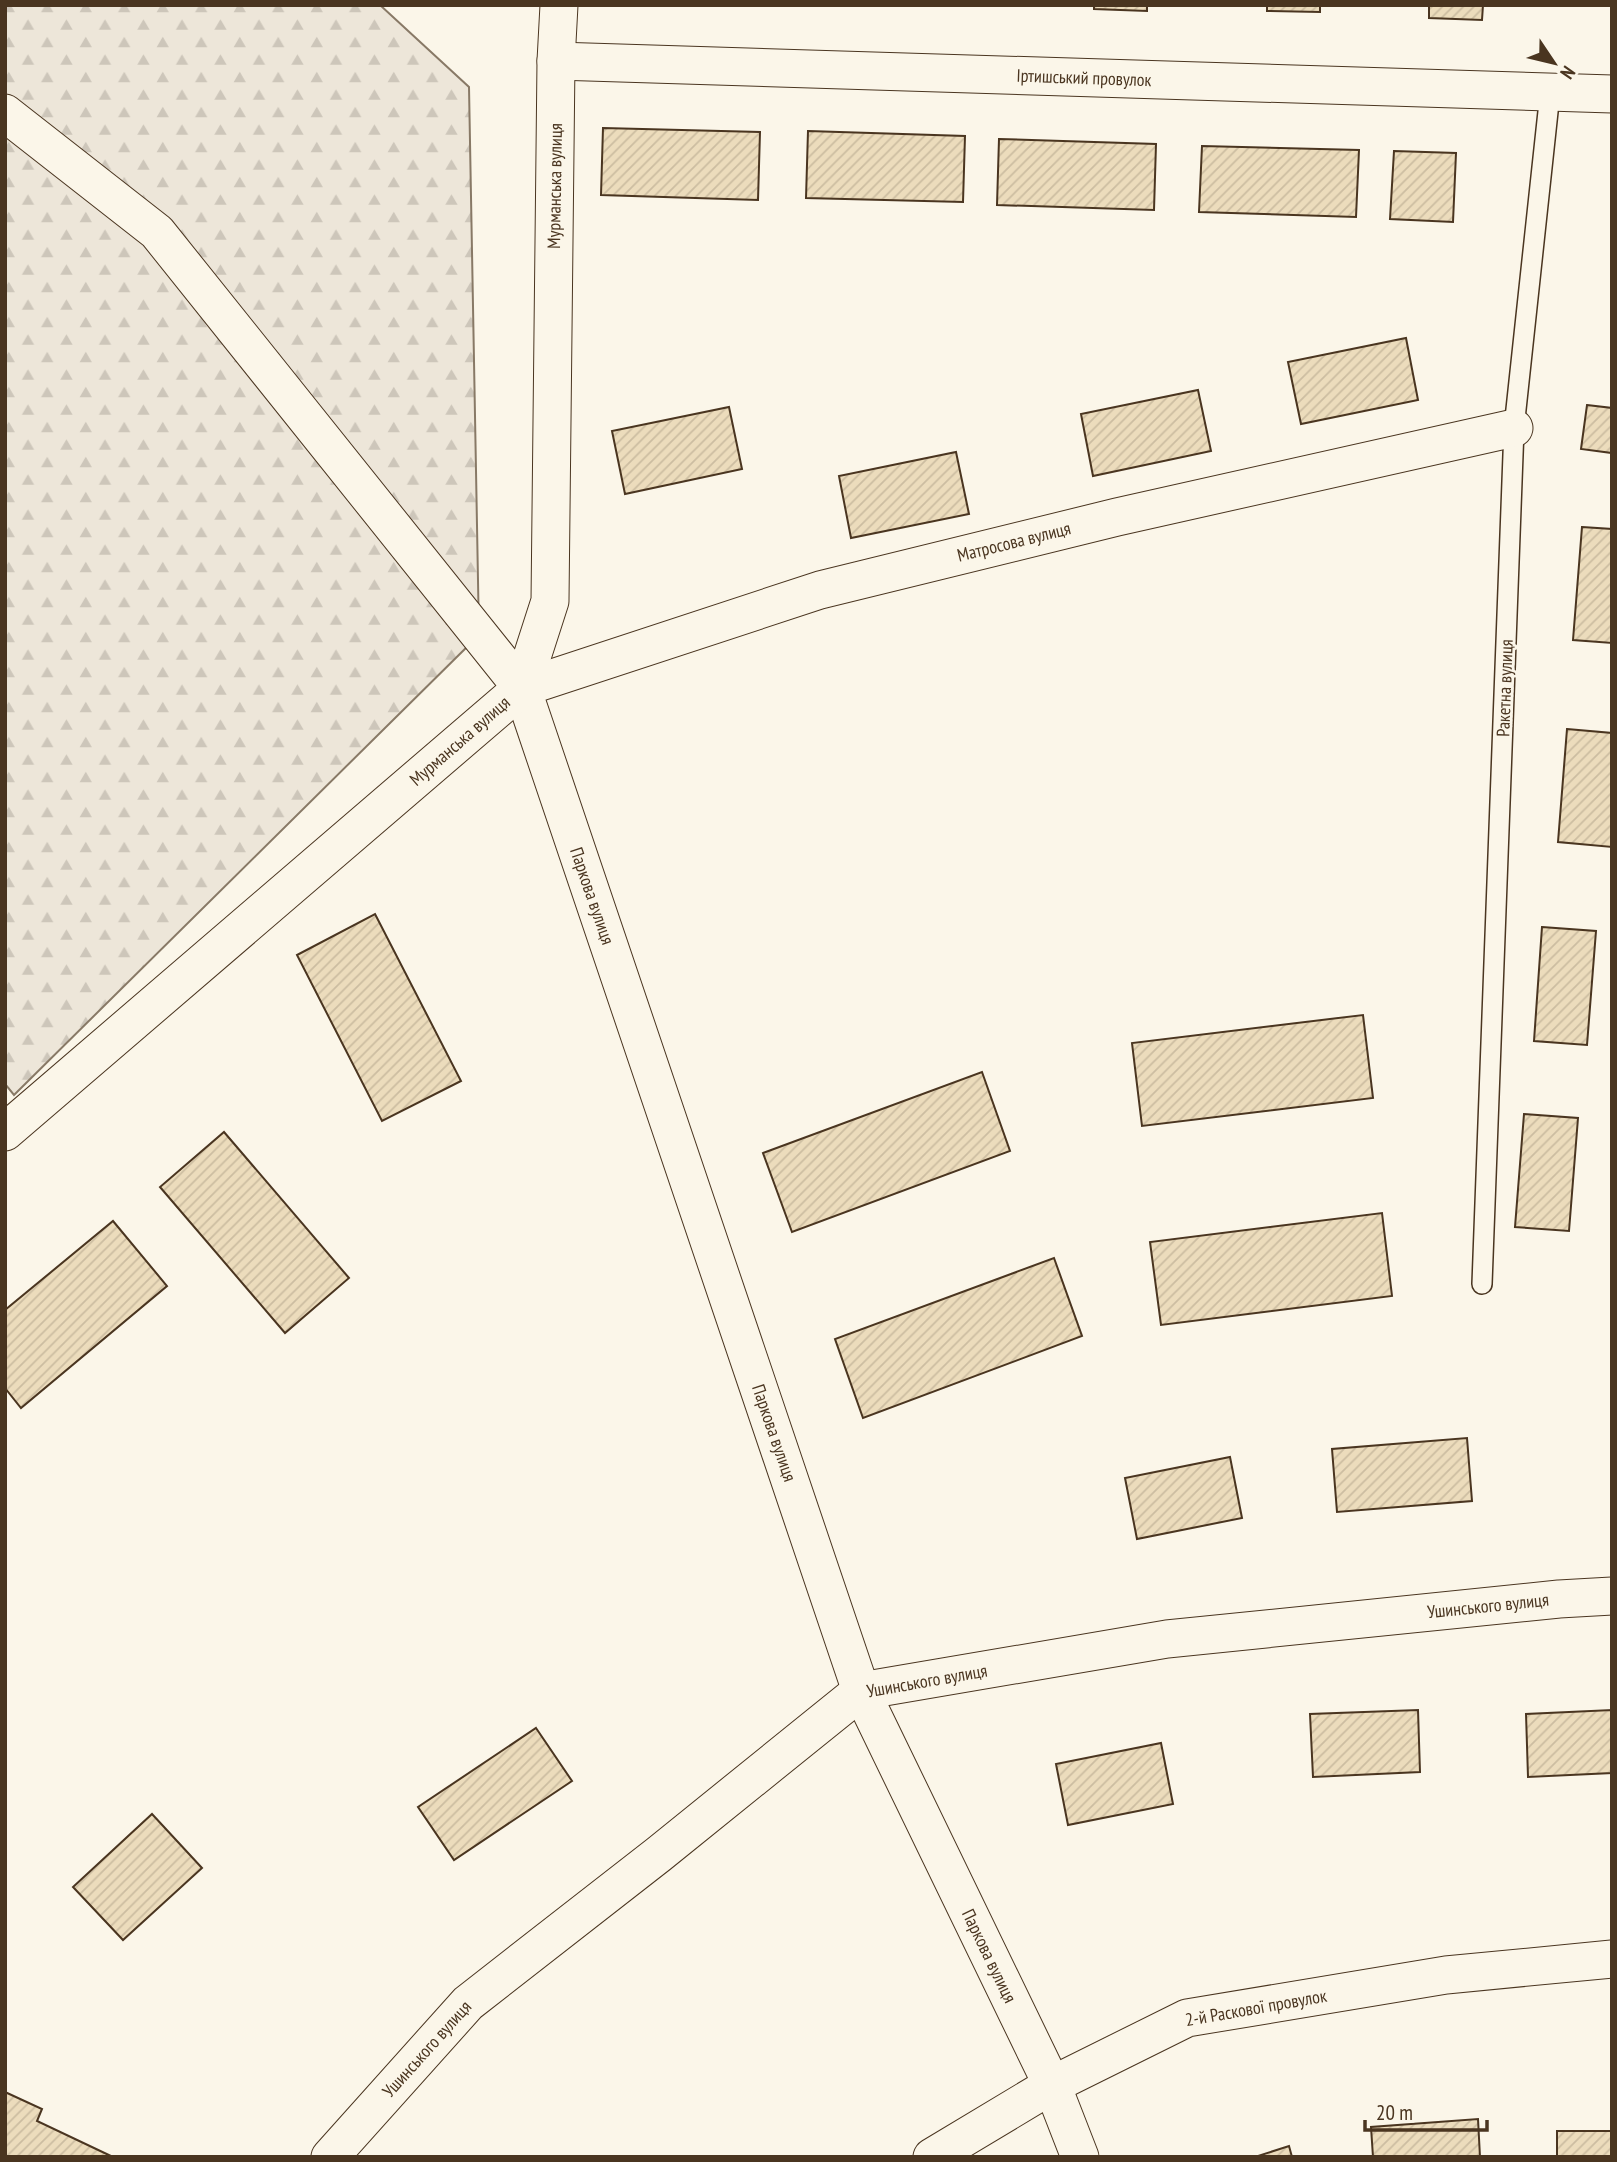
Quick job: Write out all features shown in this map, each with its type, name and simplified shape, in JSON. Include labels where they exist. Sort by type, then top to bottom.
[{"type":"street","name":"Мурманська вулиця","points":[[5,1132],[522,688],[550,601],[556,61],[559,5]]},
{"type":"street","name":"Іртишський провулок","points":[[556,61],[1612,94]]},
{"type":"street","points":[[5,113],[157,232],[522,688]]},
{"type":"street","name":"Матросова вулиця","points":[[522,688],[820,590],[1117,517],[1514,428]]},
{"type":"street","name":"Паркова вулиця","points":[[522,688],[861,1691],[1052,2085],[1080,2157]]},
{"type":"street","name":"Ушинського вулиця","points":[[330,2157],[468,2003],[649,1862],[861,1691],[1167,1639],[1559,1599],[1612,1596]]},
{"type":"street","name":"2-й Раскової провулок","points":[[932,2157],[1052,2085],[1186,2018],[1446,1975],[1612,1959]]},
{"type":"lane","name":"Ракетна вулиця","points":[[1482,1284],[1514,428],[1550,93]]},
{"type":"green space","points":[[5,5],[380,5],[469,87],[479,635],[14,1095],[5,1084]]},
{"type":"building","points":[[1094,5],[1147,5],[1147,11],[1094,9]]},
{"type":"building","points":[[1267,5],[1320,5],[1320,12],[1267,11]]},
{"type":"building","points":[[1429,5],[1483,5],[1482,20],[1429,18]]},
{"type":"building","points":[[603,128],[760,132],[758,200],[601,195]]},
{"type":"building","points":[[808,131],[965,136],[963,202],[806,198]]},
{"type":"building","points":[[999,139],[1156,144],[1154,210],[997,205]]},
{"type":"building","points":[[1202,146],[1359,150],[1356,217],[1199,212]]},
{"type":"building","points":[[1394,151],[1456,153],[1453,222],[1390,219]]},
{"type":"building","points":[[1406,338],[1418,400],[1301,424],[1288,362]]},
{"type":"building","points":[[1198,390],[1211,451],[1093,476],[1081,414]]},
{"type":"building","points":[[1587,405],[1612,408],[1612,453],[1581,449]]},
{"type":"building","points":[[729,407],[742,469],[625,494],[612,431]]},
{"type":"building","points":[[956,452],[969,514],[851,538],[839,476]]},
{"type":"building","points":[[1582,527],[1612,529],[1612,643],[1573,640]]},
{"type":"building","points":[[1567,729],[1612,733],[1612,847],[1558,842]]},
{"type":"building","points":[[375,914],[461,1081],[382,1121],[297,955]]},
{"type":"building","points":[[1542,927],[1596,931],[1587,1045],[1534,1041]]},
{"type":"building","points":[[1363,1015],[1373,1098],[1142,1126],[1132,1043]]},
{"type":"building","points":[[982,1072],[1010,1151],[792,1232],[763,1153]]},
{"type":"building","points":[[1524,1114],[1578,1118],[1569,1231],[1515,1227]]},
{"type":"building","points":[[224,1132],[349,1278],[285,1333],[160,1187]]},
{"type":"building","points":[[1382,1213],[1392,1296],[1161,1325],[1150,1242]]},
{"type":"building","points":[[113,1221],[167,1286],[21,1408],[5,1388],[5,1310]]},
{"type":"building","points":[[1054,1258],[1082,1336],[863,1418],[835,1339]]},
{"type":"building","points":[[1467,1438],[1472,1501],[1337,1512],[1332,1449]]},
{"type":"building","points":[[1230,1457],[1242,1518],[1137,1539],[1125,1478]]},
{"type":"building","points":[[1418,1710],[1420,1772],[1313,1777],[1310,1714]]},
{"type":"building","points":[[1612,1710],[1612,1773],[1528,1777],[1526,1714]]},
{"type":"building","points":[[536,1728],[572,1781],[454,1860],[418,1807]]},
{"type":"building","points":[[1161,1743],[1173,1804],[1068,1825],[1056,1764]]},
{"type":"building","points":[[152,1814],[202,1868],[123,1940],[73,1887]]},
{"type":"building","points":[[5,2092],[42,2109],[37,2121],[113,2157],[5,2157]]},
{"type":"building","points":[[1478,2119],[1480,2157],[1373,2157],[1371,2127]]},
{"type":"building","points":[[1557,2131],[1612,2131],[1612,2157],[1557,2157]]},
{"type":"building","points":[[1289,2146],[1292,2157],[1255,2157]]}]
